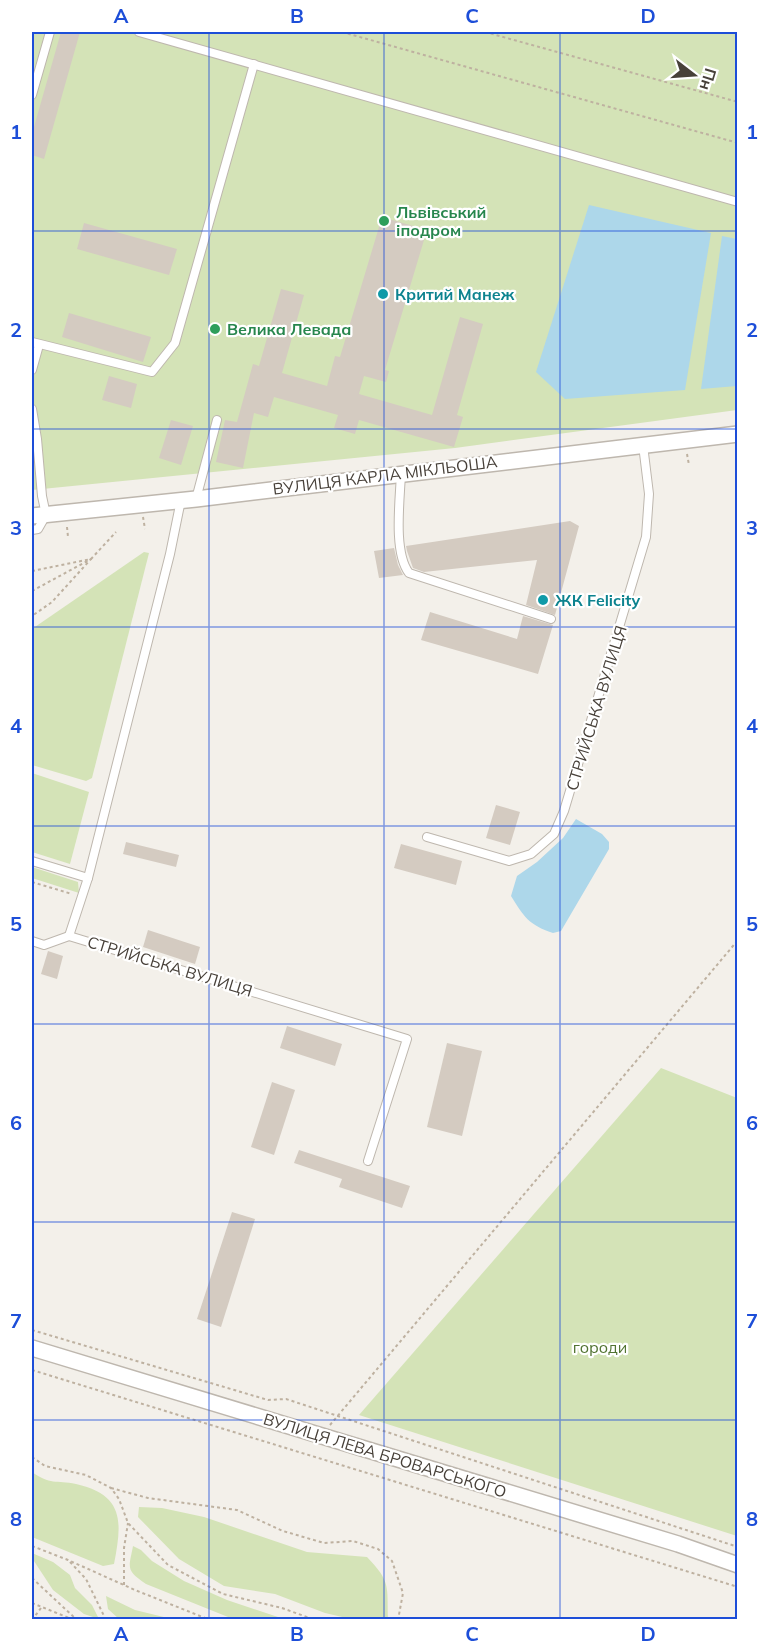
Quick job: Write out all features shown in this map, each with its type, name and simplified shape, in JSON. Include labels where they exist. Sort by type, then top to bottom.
[{"type":"street","name":"ВУЛИЦЯ КАРЛА МІКЛЬОША","points":[[39,515],[189,500],[738,434]]},
{"type":"street","name":"ВУЛИЦЯ ЛЕВА БРОВАРСЬКОГО","points":[[32,1348],[678,1544],[738,1565]]},
{"type":"lane","points":[[32,95],[50,32]]},
{"type":"lane","points":[[139,32],[738,202]]},
{"type":"lane","points":[[32,370],[35,344],[152,372],[175,344],[254,64]]},
{"type":"lane","points":[[32,409],[42,495],[38,529],[32,530]]},
{"type":"lane","name":"СТРИЙСЬКА ВУЛИЦЯ","points":[[217,420],[170,554],[88,878],[69,936],[407,1039],[368,1161]]},
{"type":"lane","name":"СТРИЙСЬКА ВУЛИЦЯ","points":[[428,837],[509,861],[531,854],[554,834],[564,811],[646,537],[649,495],[643,444]]},
{"type":"lane","points":[[400,473],[399,532],[406,568],[410,573],[551,619]]},
{"type":"lane","points":[[32,861],[88,878]]},
{"type":"lane","points":[[32,941],[44,945],[69,936]]},
{"type":"path","points":[[342,32],[738,143]]},
{"type":"path","points":[[485,32],[738,102]]},
{"type":"path","points":[[67,527],[68,537]]},
{"type":"path","points":[[32,616],[52,602],[116,532]]},
{"type":"path","points":[[32,571],[92,559]]},
{"type":"path","points":[[32,591],[92,559]]},
{"type":"path","points":[[32,882],[82,897]]},
{"type":"path","points":[[321,1436],[738,940]]},
{"type":"path","points":[[32,1330],[268,1400],[286,1399],[738,1547]]},
{"type":"path","points":[[32,1370],[738,1587]]},
{"type":"path","points":[[32,1457],[45,1466],[86,1475],[111,1488],[148,1498],[237,1510],[283,1531],[324,1543],[353,1541],[378,1549],[392,1561],[403,1593],[398,1620]]},
{"type":"path","points":[[111,1488],[119,1499],[128,1523],[168,1565],[223,1594],[282,1608],[315,1620]]},
{"type":"path","points":[[124,1585],[124,1548],[128,1523]]},
{"type":"path","points":[[32,1546],[210,1620]]},
{"type":"path","points":[[68,1560],[86,1579],[106,1620]]},
{"type":"path","points":[[32,1578],[76,1620]]},
{"type":"path","points":[[32,1603],[76,1620]]},
{"type":"path","points":[[32,1620],[42,1607]]},
{"type":"path","points":[[463,1620],[470,1620]]},
{"type":"green space","name":"Львівський іподром","points":[[32,32],[737,32],[737,410],[455,448],[32,490]]},
{"type":"green space","points":[[144,552],[149,553],[92,778],[86,781],[32,765],[32,629]]},
{"type":"green space","points":[[32,773],[89,792],[70,864],[32,852]]},
{"type":"green space","points":[[32,867],[78,882],[79,893],[32,878]]},
{"type":"green space","name":"городи","points":[[661,1068],[737,1098],[737,1536],[359,1415]]},
{"type":"green space","points":[[32,1472],[49,1480],[92,1489],[104,1495],[112,1503],[118,1524],[114,1564],[103,1566],[32,1537]]},
{"type":"green space","points":[[139,1507],[162,1508],[204,1517],[307,1552],[367,1557],[384,1579],[388,1599],[388,1619],[351,1619],[325,1613],[275,1594],[224,1586],[179,1559],[138,1517]]},
{"type":"green space","points":[[133,1546],[184,1581],[227,1600],[284,1619],[233,1619],[146,1584],[130,1568]]},
{"type":"green space","points":[[32,1553],[53,1562],[70,1575],[75,1588],[92,1605],[99,1619],[84,1614],[53,1590],[32,1558]]},
{"type":"green space","points":[[106,1596],[135,1610],[172,1619],[119,1619],[108,1609]]},
{"type":"water","points":[[589,205],[711,233],[685,390],[565,399],[536,372]]},
{"type":"water","points":[[722,236],[737,239],[737,386],[701,389]]},
{"type":"water","points":[[576,819],[602,834],[609,842],[609,849],[561,931],[553,933],[538,927],[528,919],[511,896],[517,876],[537,862],[563,838]]},
{"type":"building","points":[[61,32],[80,32],[44,159],[32,155],[32,134]]},
{"type":"building","points":[[382,217],[427,230],[385,370],[389,371],[386,382],[364,376],[359,394],[432,415],[460,317],[483,324],[457,415],[463,417],[454,447],[359,420],[355,434],[334,428],[338,415],[274,397],[268,417],[254,413],[243,468],[216,462],[225,420],[237,422],[253,364],[259,366],[281,289],[304,295],[282,373],[327,386],[335,356],[340,357]]},
{"type":"building","points":[[84,223],[177,249],[169,275],[77,249]]},
{"type":"building","points":[[69,313],[151,337],[143,362],[62,337]]},
{"type":"building","points":[[109,376],[137,384],[131,408],[102,400]]},
{"type":"building","points":[[171,420],[193,426],[181,465],[159,458]]},
{"type":"building","points":[[570,521],[579,526],[555,615],[526,605],[537,560],[424,572],[413,568],[406,546]]},
{"type":"building","points":[[394,548],[403,575],[379,578],[374,551]]},
{"type":"building","points":[[430,612],[517,639],[523,616],[553,625],[538,674],[421,640]]},
{"type":"building","points":[[496,805],[520,812],[510,845],[486,838]]},
{"type":"building","points":[[126,842],[179,855],[176,867],[123,854]]},
{"type":"building","points":[[401,844],[462,861],[456,885],[394,868]]},
{"type":"building","points":[[148,930],[200,947],[195,964],[143,947]]},
{"type":"building","points":[[48,951],[63,956],[57,979],[41,974]]},
{"type":"building","points":[[287,1026],[342,1044],[335,1066],[280,1048]]},
{"type":"building","points":[[447,1043],[482,1051],[462,1136],[427,1127]]},
{"type":"building","points":[[272,1082],[295,1090],[274,1155],[251,1147]]},
{"type":"building","points":[[299,1150],[410,1186],[402,1208],[339,1187],[342,1179],[294,1163]]},
{"type":"building","points":[[232,1212],[255,1219],[221,1327],[197,1319]]},
{"type":"place","name":"Львівський іподром","points":[[384,221]]},
{"type":"place","name":"Критий Манеж","points":[[383,294]]},
{"type":"place","name":"Велика Левада","points":[[215,329]]},
{"type":"place","name":"ЖК Felicity","points":[[543,600]]}]
